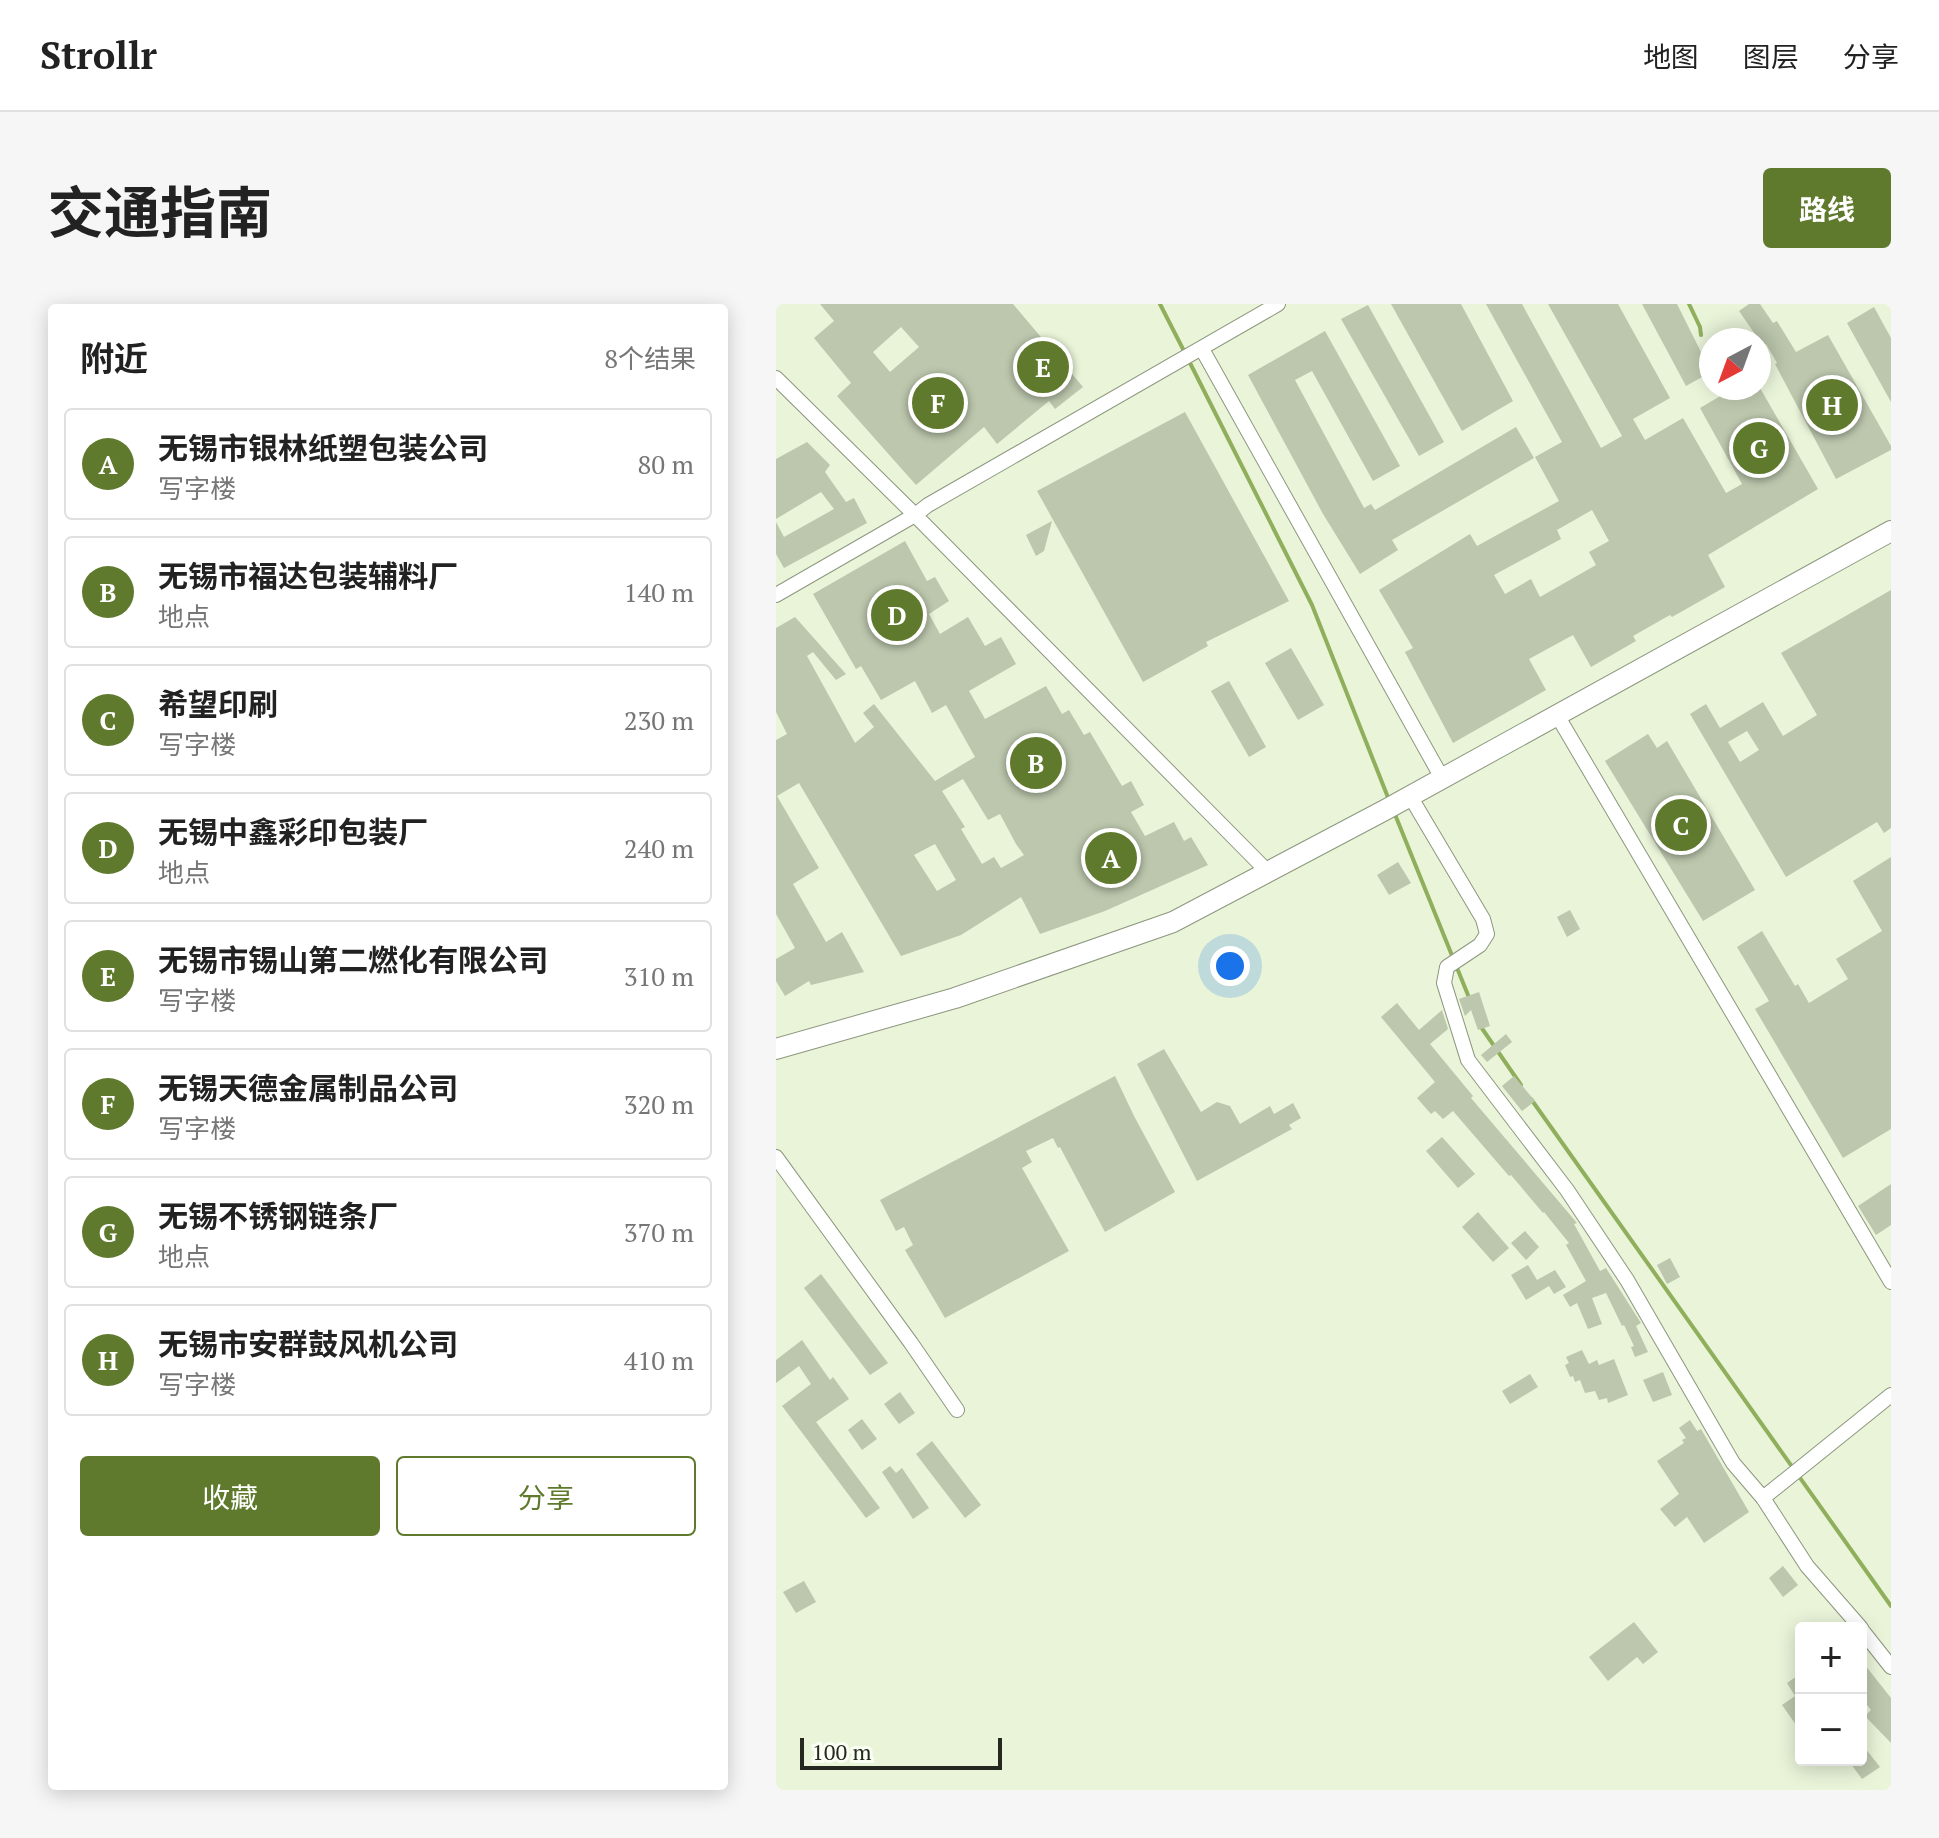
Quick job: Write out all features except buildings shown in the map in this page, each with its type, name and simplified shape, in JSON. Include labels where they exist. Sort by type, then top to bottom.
[{"type":"street","points":[[776,595],[1278,304]]},
{"type":"street","points":[[1198,351],[1442,778]]},
{"type":"street","points":[[776,378],[1268,872]]},
{"type":"street","points":[[776,1049],[955,998],[1173,922],[1891,531]]},
{"type":"street","points":[[1557,715],[1891,1282]]},
{"type":"street","points":[[1398,802],[1483,919],[1487,934],[1480,945],[1447,967],[1444,983],[1468,1060],[1567,1190],[1627,1280],[1733,1463],[1763,1498],[1807,1566],[1856,1622]]},
{"type":"street","points":[[776,1157],[957,1410]]},
{"type":"street","points":[[1763,1498],[1891,1395]]},
{"type":"street","points":[[1867,1636],[1891,1667]]},
{"type":"waterway","points":[[1160,304],[1185,353]]},
{"type":"waterway","points":[[1689,304],[1700,328]]},
{"type":"waterway","points":[[1189,361],[1312,605],[1389,800]]},
{"type":"waterway","points":[[1394,812],[1470,1000]]},
{"type":"waterway","points":[[1481,1027],[1521,1085]]},
{"type":"waterway","points":[[1531,1099],[1891,1606]]},
{"type":"place","name":"无锡市锡山第二燃化有限公司","points":[[1043,367]]},
{"type":"place","name":"无锡天德金属制品公司","points":[[938,403]]},
{"type":"place","name":"无锡市安群鼓风机公司","points":[[1832,405]]},
{"type":"place","name":"无锡不锈钢链条厂","points":[[1759,448]]},
{"type":"place","name":"无锡中鑫彩印包装厂","points":[[897,615]]},
{"type":"place","name":"无锡市福达包装辅料厂","points":[[1036,763]]},
{"type":"place","name":"希望印刷","points":[[1681,825]]},
{"type":"place","name":"无锡市银林纸塑包装公司","points":[[1111,858]]}]
